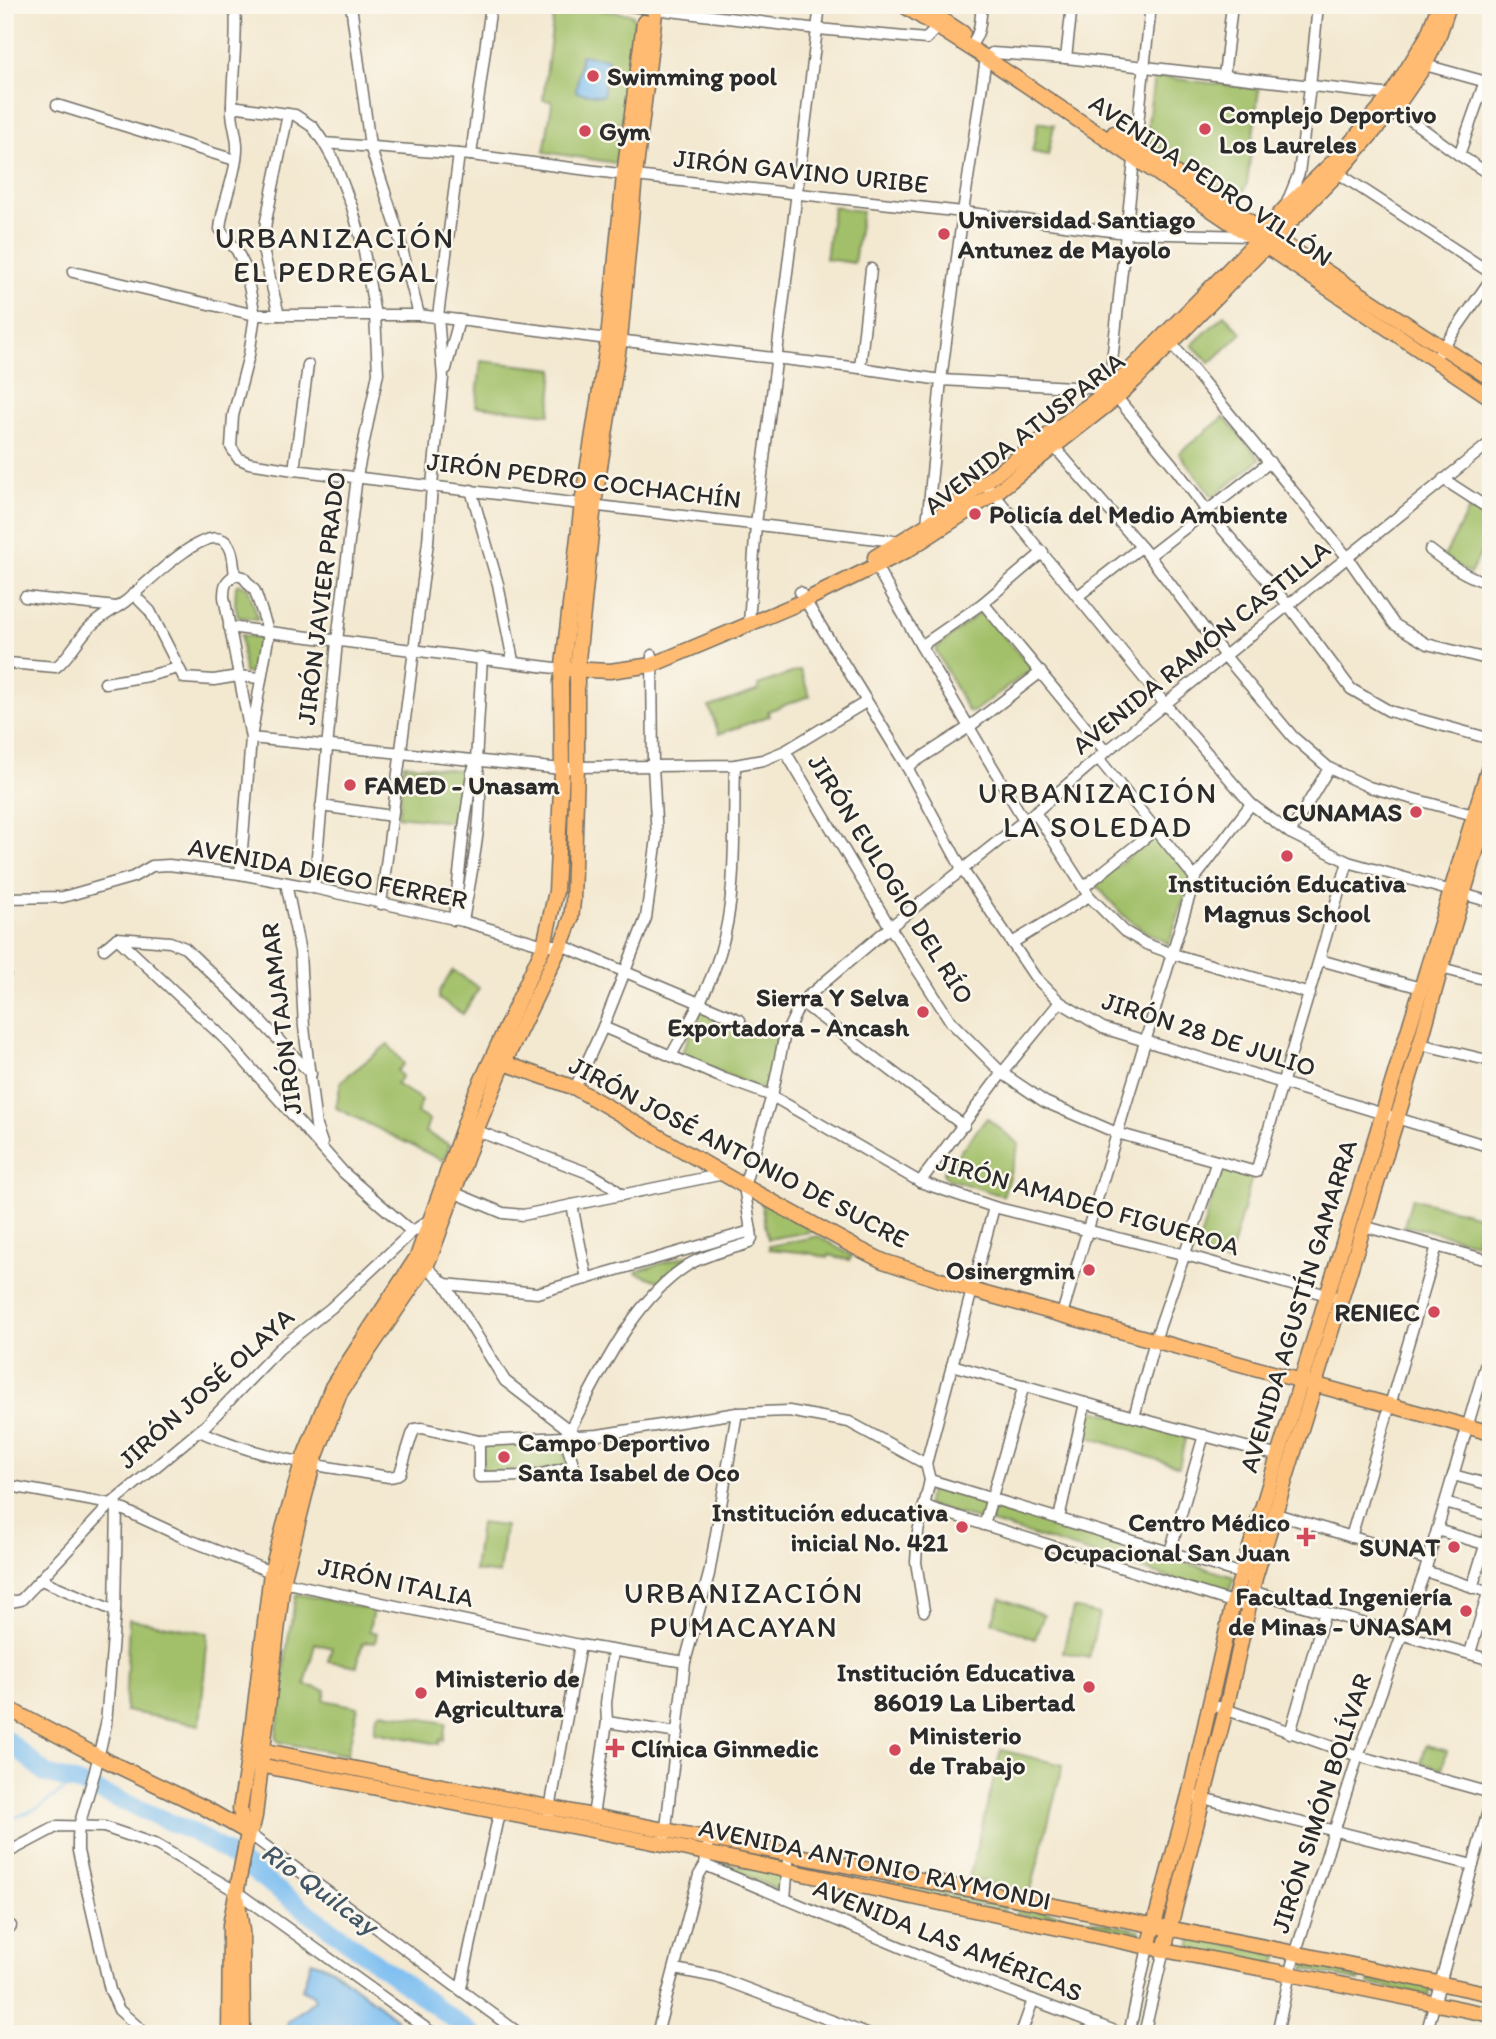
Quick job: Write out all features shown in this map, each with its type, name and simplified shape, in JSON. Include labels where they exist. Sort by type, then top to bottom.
[{"type":"main road","name":"AVENIDA PEDRO VILLÓN","points":[[903,5],[972,44],[1263,238],[1491,398]]},
{"type":"main road","name":"AVENIDA PEDRO VILLÓN","points":[[920,5],[940,24]]},
{"type":"main road","name":"AVENIDA ATUSPARIA","points":[[570,669],[610,671],[652,660],[873,563],[931,530],[1051,442],[1113,393],[1263,238],[1338,173],[1392,102],[1427,37],[1439,5]]},
{"type":"main road","name":"AVENIDA ATUSPARIA","points":[[1263,238],[1285,208],[1392,102],[1425,65],[1449,5]]},
{"type":"main road","points":[[498,1059],[561,945],[571,919],[577,767],[570,669],[588,504],[614,340],[630,175],[651,7]]},
{"type":"main road","name":"AVENIDA PEDRO VILLÓN","points":[[1263,238],[1444,347],[1491,379]]},
{"type":"main road","points":[[421,1262],[430,1217],[448,1190],[470,1128],[544,945],[556,891],[562,769],[561,682],[570,669]]},
{"type":"main road","name":"AVENIDA AGUSTÍN GAMARRA","points":[[1483,818],[1491,760]]},
{"type":"main road","name":"AVENIDA AGUSTÍN GAMARRA","points":[[1334,1296],[1363,1226],[1421,988],[1491,802]]},
{"type":"main road","name":"AVENIDA AGUSTÍN GAMARRA","points":[[1164,1950],[1196,1796],[1209,1704],[1233,1603],[1250,1581],[1276,1514],[1308,1384],[1334,1296],[1390,1115],[1420,1044],[1441,968],[1457,892]]},
{"type":"main road","name":"JIRÓN JOSÉ ANTONIO DE SUCRE","points":[[498,1059],[575,1088],[744,1186],[883,1261],[971,1290],[1491,1433]]},
{"type":"main road","points":[[229,2034],[230,1924],[247,1838],[240,1809],[255,1756],[277,1577],[331,1387],[353,1365],[421,1262],[446,1215],[448,1190]]},
{"type":"main road","name":"AVENIDA AGUSTÍN GAMARRA","points":[[1148,1947],[1226,1709],[1248,1607],[1250,1581],[1279,1456],[1308,1384]]},
{"type":"main road","points":[[5,1707],[97,1764],[203,1807],[247,1838]]},
{"type":"main road","name":"AVENIDA ANTONIO RAYMONDI","points":[[255,1756],[499,1813],[593,1816],[664,1837],[706,1859],[788,1871],[1148,1947],[1491,2015]]},
{"type":"main road","name":"AVENIDA ANTONIO RAYMONDI","points":[[255,1756],[664,1837],[709,1838],[881,1871],[1491,1994]]},
{"type":"main road","points":[[877,1890],[881,1871]]},
{"type":"main road","points":[[238,1886],[242,1931],[243,2034]]},
{"type":"main road","points":[[1010,1918],[1014,1898]]},
{"type":"street","points":[[235,5],[237,25],[232,120],[237,148],[220,229],[237,251],[245,267],[255,315]]},
{"type":"street","points":[[351,5],[370,146],[397,229],[419,315]]},
{"type":"street","points":[[471,155],[491,5]]},
{"type":"street","points":[[621,5],[926,39],[940,24]]},
{"type":"street","points":[[749,618],[756,523],[820,5]]},
{"type":"street","points":[[972,44],[982,5]]},
{"type":"street","points":[[1066,58],[1072,5]]},
{"type":"street","points":[[1151,5],[1126,233],[1113,393],[1207,511],[1289,606],[1351,689],[1389,711],[1491,739]]},
{"type":"street","points":[[1224,76],[1232,5]]},
{"type":"street","points":[[1285,208],[1299,173],[1318,5]]},
{"type":"street","points":[[931,530],[941,380],[962,212],[989,56],[1066,58],[1224,76],[1310,87],[1392,102],[1459,155],[1491,175]]},
{"type":"street","points":[[1425,65],[1488,82],[1459,155]]},
{"type":"street","points":[[57,104],[235,160]]},
{"type":"street","points":[[232,106],[295,115],[313,127],[324,143]]},
{"type":"street","points":[[279,315],[263,250],[266,221],[288,114]]},
{"type":"street","name":"JIRÓN GAVINO URIBE","points":[[324,143],[471,155],[1126,233],[1263,238]]},
{"type":"street","name":"JIRÓN JAVIER PRADO","points":[[314,888],[337,641],[357,476],[378,373],[375,315],[363,246],[352,207],[324,143]]},
{"type":"street","points":[[443,378],[438,316],[459,154]]},
{"type":"street","points":[[1338,173],[1491,273]]},
{"type":"street","points":[[860,368],[871,269]]},
{"type":"street","points":[[73,272],[255,315],[438,316],[941,380],[1113,393]]},
{"type":"street","points":[[1435,361],[1491,279]]},
{"type":"street","name":"JIRÓN PEDRO COCHACHÍN","points":[[255,315],[249,355],[233,416],[231,447],[238,458],[249,463],[756,523],[905,546]]},
{"type":"street","points":[[381,904],[428,542],[443,378],[459,320]]},
{"type":"street","points":[[1168,338],[1348,558],[1394,624],[1427,644],[1491,660]]},
{"type":"street","points":[[295,470],[308,365]]},
{"type":"street","points":[[1051,442],[1149,556],[1225,656],[1293,737],[1329,768],[1369,787],[1483,818]]},
{"type":"street","name":"AVENIDA RAMÓN CASTILLA","points":[[751,1231],[744,1186],[772,1096],[784,1038],[801,1002],[1443,478],[1491,442]]},
{"type":"street","points":[[1149,556],[1270,461]]},
{"type":"street","points":[[1443,478],[1491,510]]},
{"type":"street","points":[[989,488],[1165,704],[1251,804],[1290,833],[1348,862],[1491,902]]},
{"type":"street","points":[[471,490],[498,584],[513,661]]},
{"type":"street","points":[[5,660],[8,663],[56,667],[102,615],[133,594],[184,550],[213,538],[221,538],[227,542],[239,576],[255,591],[269,633],[251,738],[240,874]]},
{"type":"street","points":[[1078,596],[1141,547]]},
{"type":"street","points":[[1430,550],[1454,569],[1491,584]]},
{"type":"street","points":[[920,646],[983,603],[1043,552]]},
{"type":"street","points":[[873,563],[1024,820]]},
{"type":"street","points":[[239,576],[228,579],[224,587],[229,627],[251,738]]},
{"type":"street","points":[[133,594],[150,611],[181,673]]},
{"type":"street","name":"JIRÓN 28 DE JULIO","points":[[802,596],[907,767],[962,869],[1035,977],[1060,1002],[1103,1028],[1491,1147]]},
{"type":"street","points":[[25,597],[116,607]]},
{"type":"street","points":[[983,603],[1041,672],[1195,878]]},
{"type":"street","points":[[229,627],[570,669]]},
{"type":"street","points":[[458,920],[464,828],[472,773],[477,762],[482,658]]},
{"type":"street","points":[[575,1088],[603,1027],[646,918],[657,838],[652,660]]},
{"type":"street","points":[[907,767],[969,727],[1041,672]]},
{"type":"street","points":[[105,683],[181,673],[214,680],[238,676],[261,678]]},
{"type":"street","points":[[251,738],[562,769],[735,765],[763,760],[785,751],[866,702]]},
{"type":"street","name":"JIRÓN EULOGIO DEL RÍO","points":[[785,751],[890,927],[951,1022],[1002,1073],[1045,1102],[1117,1133],[1256,1172],[1283,1084]]},
{"type":"street","points":[[671,1056],[699,1003],[720,953],[730,905],[735,765]]},
{"type":"street","points":[[1290,833],[1329,768]]},
{"type":"street","points":[[1062,1314],[1195,878],[1251,804]]},
{"type":"street","points":[[321,806],[392,816]]},
{"type":"street","points":[[1035,812],[1086,891],[1124,932],[1173,954],[1310,995]]},
{"type":"street","points":[[1012,943],[1086,891],[1156,829]]},
{"type":"street","points":[[1283,1084],[1348,862]]},
{"type":"street","name":"AVENIDA DIEGO FERRER","points":[[6,898],[63,898],[133,877],[152,866],[169,865],[240,874],[314,888],[458,920],[544,945],[561,945]]},
{"type":"street","name":"JIRÓN TAJAMAR","points":[[286,883],[300,952],[304,1027],[316,1126],[324,1149]]},
{"type":"street","points":[[5,976],[6,898]]},
{"type":"street","points":[[104,949],[117,938],[170,942],[185,948],[252,1012],[311,1074]]},
{"type":"street","points":[[117,938],[226,1040],[344,1173],[412,1232]]},
{"type":"street","points":[[561,945],[740,1020]]},
{"type":"street","points":[[1320,960],[1421,988]]},
{"type":"street","points":[[1441,968],[1491,981]]},
{"type":"street","points":[[801,1002],[964,1125]]},
{"type":"street","points":[[920,1182],[1002,1073],[1060,1002]]},
{"type":"street","name":"JIRÓN AMADEO FIGUEROA","points":[[603,1027],[772,1096],[920,1182],[994,1207],[1186,1255],[1334,1296]]},
{"type":"street","points":[[1420,1044],[1491,1061]]},
{"type":"street","points":[[470,1128],[591,1174],[622,1195]]},
{"type":"street","points":[[1134,1417],[1156,1340],[1217,1161]]},
{"type":"street","points":[[448,1190],[503,1213],[523,1215],[724,1174]]},
{"type":"street","points":[[572,1205],[587,1279]]},
{"type":"street","points":[[925,1611],[916,1562],[918,1532],[930,1480],[926,1464],[994,1207]]},
{"type":"street","points":[[430,1217],[446,1215]]},
{"type":"street","name":"JIRÓN JOSÉ OLAYA","points":[[5,1603],[21,1601],[114,1505],[200,1430],[279,1349],[331,1308],[430,1217]]},
{"type":"street","points":[[1363,1226],[1491,1261]]},
{"type":"street","points":[[445,1284],[537,1293],[751,1231],[752,1238],[749,1243],[703,1257],[688,1265],[657,1292],[621,1337],[566,1434]]},
{"type":"street","points":[[1351,1537],[1437,1246]]},
{"type":"street","points":[[421,1262],[445,1284],[505,1381],[566,1434],[574,1466],[533,1476],[479,1477],[479,1441]]},
{"type":"street","name":"JIRÓN SIMÓN BOLÍVAR","points":[[1277,2034],[1295,1953],[1358,1756],[1426,1565],[1490,1350]]},
{"type":"street","points":[[953,1365],[1279,1456]]},
{"type":"street","points":[[984,1525],[1024,1385]]},
{"type":"street","points":[[1059,1518],[1085,1403]]},
{"type":"street","points":[[200,1430],[208,1436],[252,1451],[389,1477],[400,1473],[415,1429],[429,1429],[479,1441],[566,1434],[598,1435],[737,1413],[789,1411],[849,1422],[926,1464]]},
{"type":"street","points":[[664,1837],[685,1662],[709,1574],[737,1413]]},
{"type":"street","points":[[1170,1552],[1204,1435]]},
{"type":"street","points":[[1453,1475],[1491,1485]]},
{"type":"street","points":[[930,1480],[1170,1552],[1325,1612],[1491,1660]]},
{"type":"street","name":"JIRÓN ITALIA","points":[[5,1485],[114,1505],[277,1577],[579,1645],[685,1662]]},
{"type":"street","points":[[1446,1503],[1491,1516]]},
{"type":"street","name":"JIRÓN JOSÉ OLAYA","points":[[114,1505],[115,1611],[106,1724],[81,1820],[78,1851],[110,1990],[119,2010],[146,2034]]},
{"type":"street","points":[[924,1506],[1248,1607]]},
{"type":"street","points":[[1276,1514],[1351,1537],[1490,1593],[1471,1653]]},
{"type":"street","points":[[1472,1588],[1488,1545],[1491,1525]]},
{"type":"street","points":[[1437,1530],[1488,1545]]},
{"type":"street","points":[[41,1580],[115,1611]]},
{"type":"street","points":[[1290,1733],[1325,1612]]},
{"type":"street","points":[[549,1815],[579,1645]]},
{"type":"street","points":[[593,1816],[607,1722],[606,1703],[613,1651]]},
{"type":"street","points":[[1209,1704],[1358,1756],[1491,1793]]},
{"type":"street","points":[[607,1722],[678,1733]]},
{"type":"street","points":[[1196,1796],[1472,1865]]},
{"type":"street","points":[[1426,2034],[1491,1800]]},
{"type":"street","points":[[461,1988],[499,1813]]},
{"type":"street","points":[[5,1854],[58,1826],[81,1820],[157,1845],[238,1886],[434,2034]]},
{"type":"street","points":[[247,1838],[461,1988],[520,2034]]},
{"type":"street","points":[[657,2034],[699,1875],[706,1859],[709,1838]]},
{"type":"street","points":[[785,1899],[789,1854]]},
{"type":"street","name":"AVENIDA LAS AMÉRICAS","points":[[706,1859],[785,1899],[967,1975],[1123,2034]]},
{"type":"street","name":"AVENIDA AGUSTÍN GAMARRA","points":[[1129,2034],[1148,1947]]},
{"type":"street","name":"AVENIDA AGUSTÍN GAMARRA","points":[[1144,2034],[1164,1950]]},
{"type":"street","points":[[675,1969],[716,1977],[867,2034]]},
{"type":"street","points":[[1021,2034],[1033,2000]]},
{"type":"green space","points":[[555,5],[632,14],[635,21],[616,163],[544,152],[552,104],[551,101],[543,100]]},
{"type":"green space","points":[[1154,76],[1259,89],[1247,183],[1235,200],[1146,139]]},
{"type":"green space","points":[[1038,122],[1054,125],[1048,155],[1032,152]]},
{"type":"green space","points":[[833,207],[862,211],[854,263],[826,259]]},
{"type":"green space","points":[[1224,315],[1242,333],[1210,363],[1192,345]]},
{"type":"green space","points":[[481,361],[554,369],[550,414],[476,406]]},
{"type":"green space","points":[[1224,417],[1260,459],[1213,497],[1179,453]]},
{"type":"green space","points":[[1471,505],[1491,517],[1491,534],[1470,574],[1444,557]]},
{"type":"green space","points":[[239,584],[248,587],[258,619],[238,617],[235,603],[236,586]]},
{"type":"green space","points":[[982,611],[1032,669],[973,712],[968,711],[935,649]]},
{"type":"green space","points":[[241,635],[262,638],[254,673],[244,673]]},
{"type":"green space","points":[[800,670],[810,696],[768,711],[769,716],[719,734],[709,707],[759,690],[758,685]]},
{"type":"green space","points":[[404,764],[466,771],[460,823],[398,816]]},
{"type":"green space","points":[[1156,834],[1191,878],[1169,944],[1123,915],[1095,884]]},
{"type":"green space","points":[[453,970],[479,988],[463,1014],[439,999],[439,992]]},
{"type":"green space","points":[[701,1009],[782,1038],[765,1091],[684,1057],[683,1050]]},
{"type":"green space","points":[[388,1044],[404,1064],[397,1071],[402,1076],[396,1084],[422,1100],[417,1113],[429,1120],[425,1132],[450,1145],[443,1161],[336,1108],[341,1081]]},
{"type":"green space","points":[[987,1118],[1019,1144],[1003,1196],[946,1178],[943,1173]]},
{"type":"green space","points":[[1221,1168],[1252,1177],[1228,1263],[1196,1252]]},
{"type":"green space","points":[[1412,1198],[1482,1217],[1475,1243],[1404,1226]]},
{"type":"green space","points":[[760,1199],[815,1231],[768,1239]]},
{"type":"green space","points":[[818,1236],[852,1256],[849,1260],[829,1255],[828,1258],[769,1249],[769,1246]]},
{"type":"green space","points":[[688,1255],[691,1259],[680,1264],[662,1282],[636,1273],[637,1271]]},
{"type":"green space","points":[[1086,1408],[1186,1435],[1179,1467],[1080,1434]]},
{"type":"green space","points":[[561,1442],[567,1465],[525,1474],[524,1470],[483,1473],[481,1445]]},
{"type":"green space","points":[[932,1483],[988,1501],[984,1521],[926,1505]]},
{"type":"green space","points":[[996,1505],[1234,1577],[1228,1596],[990,1522]]},
{"type":"green space","points":[[480,1523],[505,1526],[499,1574],[474,1571]]},
{"type":"green space","points":[[298,1594],[373,1610],[369,1631],[377,1633],[375,1643],[362,1644],[357,1666],[328,1661],[332,1648],[315,1643],[305,1685],[326,1690],[324,1700],[358,1707],[347,1755],[279,1742],[276,1738],[288,1639]]},
{"type":"green space","points":[[1001,1598],[1044,1615],[1035,1639],[992,1622]]},
{"type":"green space","points":[[1073,1608],[1099,1614],[1089,1658],[1063,1652]]},
{"type":"green space","points":[[129,1619],[208,1633],[200,1725],[125,1711]]},
{"type":"green space","points":[[382,1712],[446,1723],[443,1740],[440,1739],[439,1744],[374,1732],[377,1716]]},
{"type":"green space","points":[[1426,1745],[1447,1751],[1442,1769],[1421,1763]]},
{"type":"green space","points":[[1001,1750],[1063,1765],[1030,1893],[969,1878]]},
{"type":"green space","points":[[716,1862],[783,1873],[780,1891]]},
{"type":"green space","points":[[887,1881],[1006,1904],[1004,1911],[886,1887]]},
{"type":"green space","points":[[1017,1906],[1140,1930],[1139,1939],[1017,1914]]},
{"type":"green space","points":[[1192,1937],[1279,1954],[1275,1966],[1190,1949]]},
{"type":"green space","points":[[1306,1957],[1363,1971],[1359,1981],[1304,1969]]},
{"type":"green space","points":[[1372,1970],[1431,1982],[1428,1996],[1369,1984]]},
{"type":"water","points":[[581,55],[608,59],[603,96],[576,92]]},
{"type":"water","points":[[311,1961],[332,1969],[397,2019],[384,2034],[287,2034],[287,2022],[315,2000],[313,1995],[302,1989]]},
{"type":"waterway","name":"Río Quilcay","points":[[5,1738],[46,1774],[75,1782],[124,1802],[194,1833],[225,1851],[473,2034]]},
{"type":"waterway","points":[[5,1822],[38,1808],[75,1782]]},
{"type":"place","name":"Swimming pool","points":[[593,76]]},
{"type":"place","name":"Complejo Deportivo Los Laureles","points":[[1205,129]]},
{"type":"place","name":"Gym","points":[[585,131]]},
{"type":"place","name":"Universidad Santiago Antunez de Mayolo","points":[[944,234]]},
{"type":"place","name":"Policía del Medio Ambiente","points":[[975,514]]},
{"type":"place","name":"FAMED - Unasam","points":[[350,785]]},
{"type":"place","name":"CUNAMAS","points":[[1416,812]]},
{"type":"place","name":"Institución Educativa Magnus School","points":[[1287,856]]},
{"type":"place","name":"Sierra Y Selva Exportadora - Ancash","points":[[923,1012]]},
{"type":"place","name":"Osinergmin","points":[[1089,1270]]},
{"type":"place","name":"RENIEC","points":[[1434,1312]]},
{"type":"place","name":"Campo Deportivo Santa Isabel de Oco","points":[[504,1457]]},
{"type":"place","name":"Institución educativa inicial No. 421","points":[[962,1527]]},
{"type":"place","name":"Centro Médico Ocupacional San Juan","points":[[1306,1537]]},
{"type":"place","name":"SUNAT","points":[[1454,1547]]},
{"type":"place","name":"Facultad Ingeniería de Minas - UNASAM","points":[[1466,1611]]},
{"type":"place","name":"Institución Educativa 86019 La Libertad","points":[[1089,1687]]},
{"type":"place","name":"Ministerio de Agricultura","points":[[421,1693]]},
{"type":"place","name":"Clínica Ginmedic","points":[[615,1748]]},
{"type":"place","name":"Ministerio de Trabajo","points":[[895,1750]]},
{"type":"district","name":"URBANIZACIÓN EL PEDREGAL","points":[[335,255]]},
{"type":"district","name":"URBANIZACIÓN LA SOLEDAD","points":[[1098,810]]},
{"type":"district","name":"URBANIZACIÓN PUMACAYAN","points":[[744,1610]]}]
